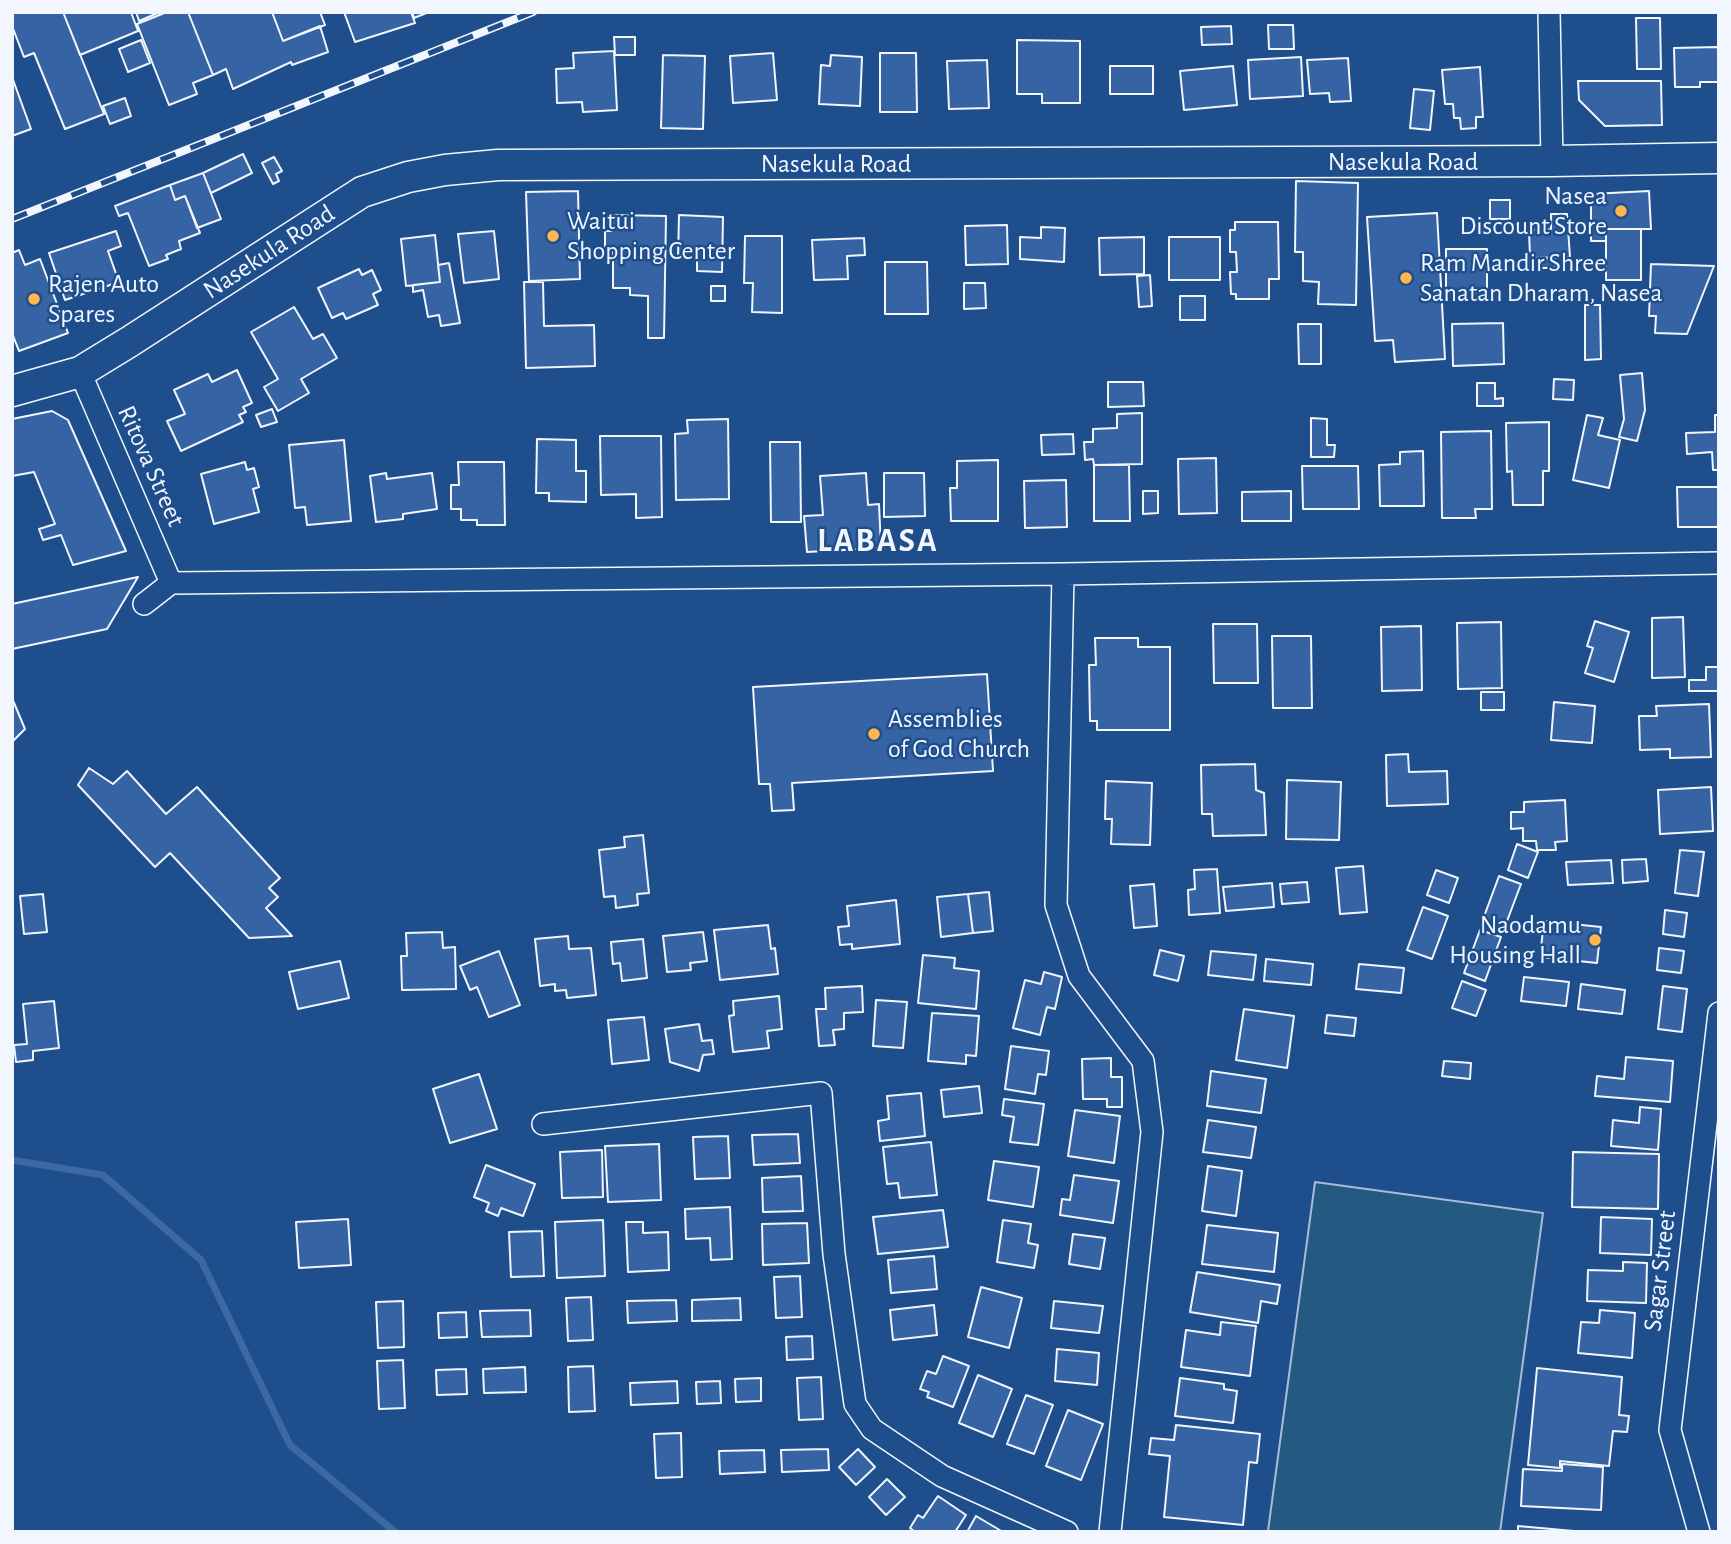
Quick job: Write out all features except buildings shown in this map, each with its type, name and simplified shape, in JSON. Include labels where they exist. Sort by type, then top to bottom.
[{"type":"main road","name":"Nasekula Road","points":[[12,391],[80,372],[362,192],[408,177],[445,170],[498,165],[1719,158]]},
{"type":"street","points":[[1549,12],[1552,161]]},
{"type":"street","name":"Ritova Street","points":[[80,372],[172,583]]},
{"type":"street","points":[[144,604],[172,583],[1063,574],[1719,563]]},
{"type":"street","points":[[1063,574],[1056,905],[1079,976],[1143,1061],[1152,1132],[1110,1532]]},
{"type":"street","name":"Sagar Street","points":[[1699,1532],[1670,1430],[1719,1013]]},
{"type":"street","points":[[543,1124],[821,1093],[834,1254],[855,1404],[872,1429],[942,1476],[1067,1532]]},
{"type":"shaded area","points":[[1315,1182],[1543,1213],[1500,1532],[1268,1531]]},
{"type":"waterway","points":[[12,1160],[103,1175],[201,1260],[290,1445],[395,1532]]},
{"type":"railway","points":[[12,219],[533,12]]},
{"type":"place","name":"Nasea Discount Store","points":[[1621,211]]},
{"type":"place","name":"Waitui Shopping Center","points":[[553,236]]},
{"type":"place","name":"Ram Mandir Shree Sanatan Dharam, Nasea","points":[[1406,278]]},
{"type":"place","name":"Rajen Auto Spares","points":[[34,299]]},
{"type":"place","name":"Assemblies of God Church","points":[[874,734]]},
{"type":"place","name":"Naodamu Housing Hall","points":[[1595,940]]},
{"type":"district","name":"LABASA","points":[[878,541]]}]
